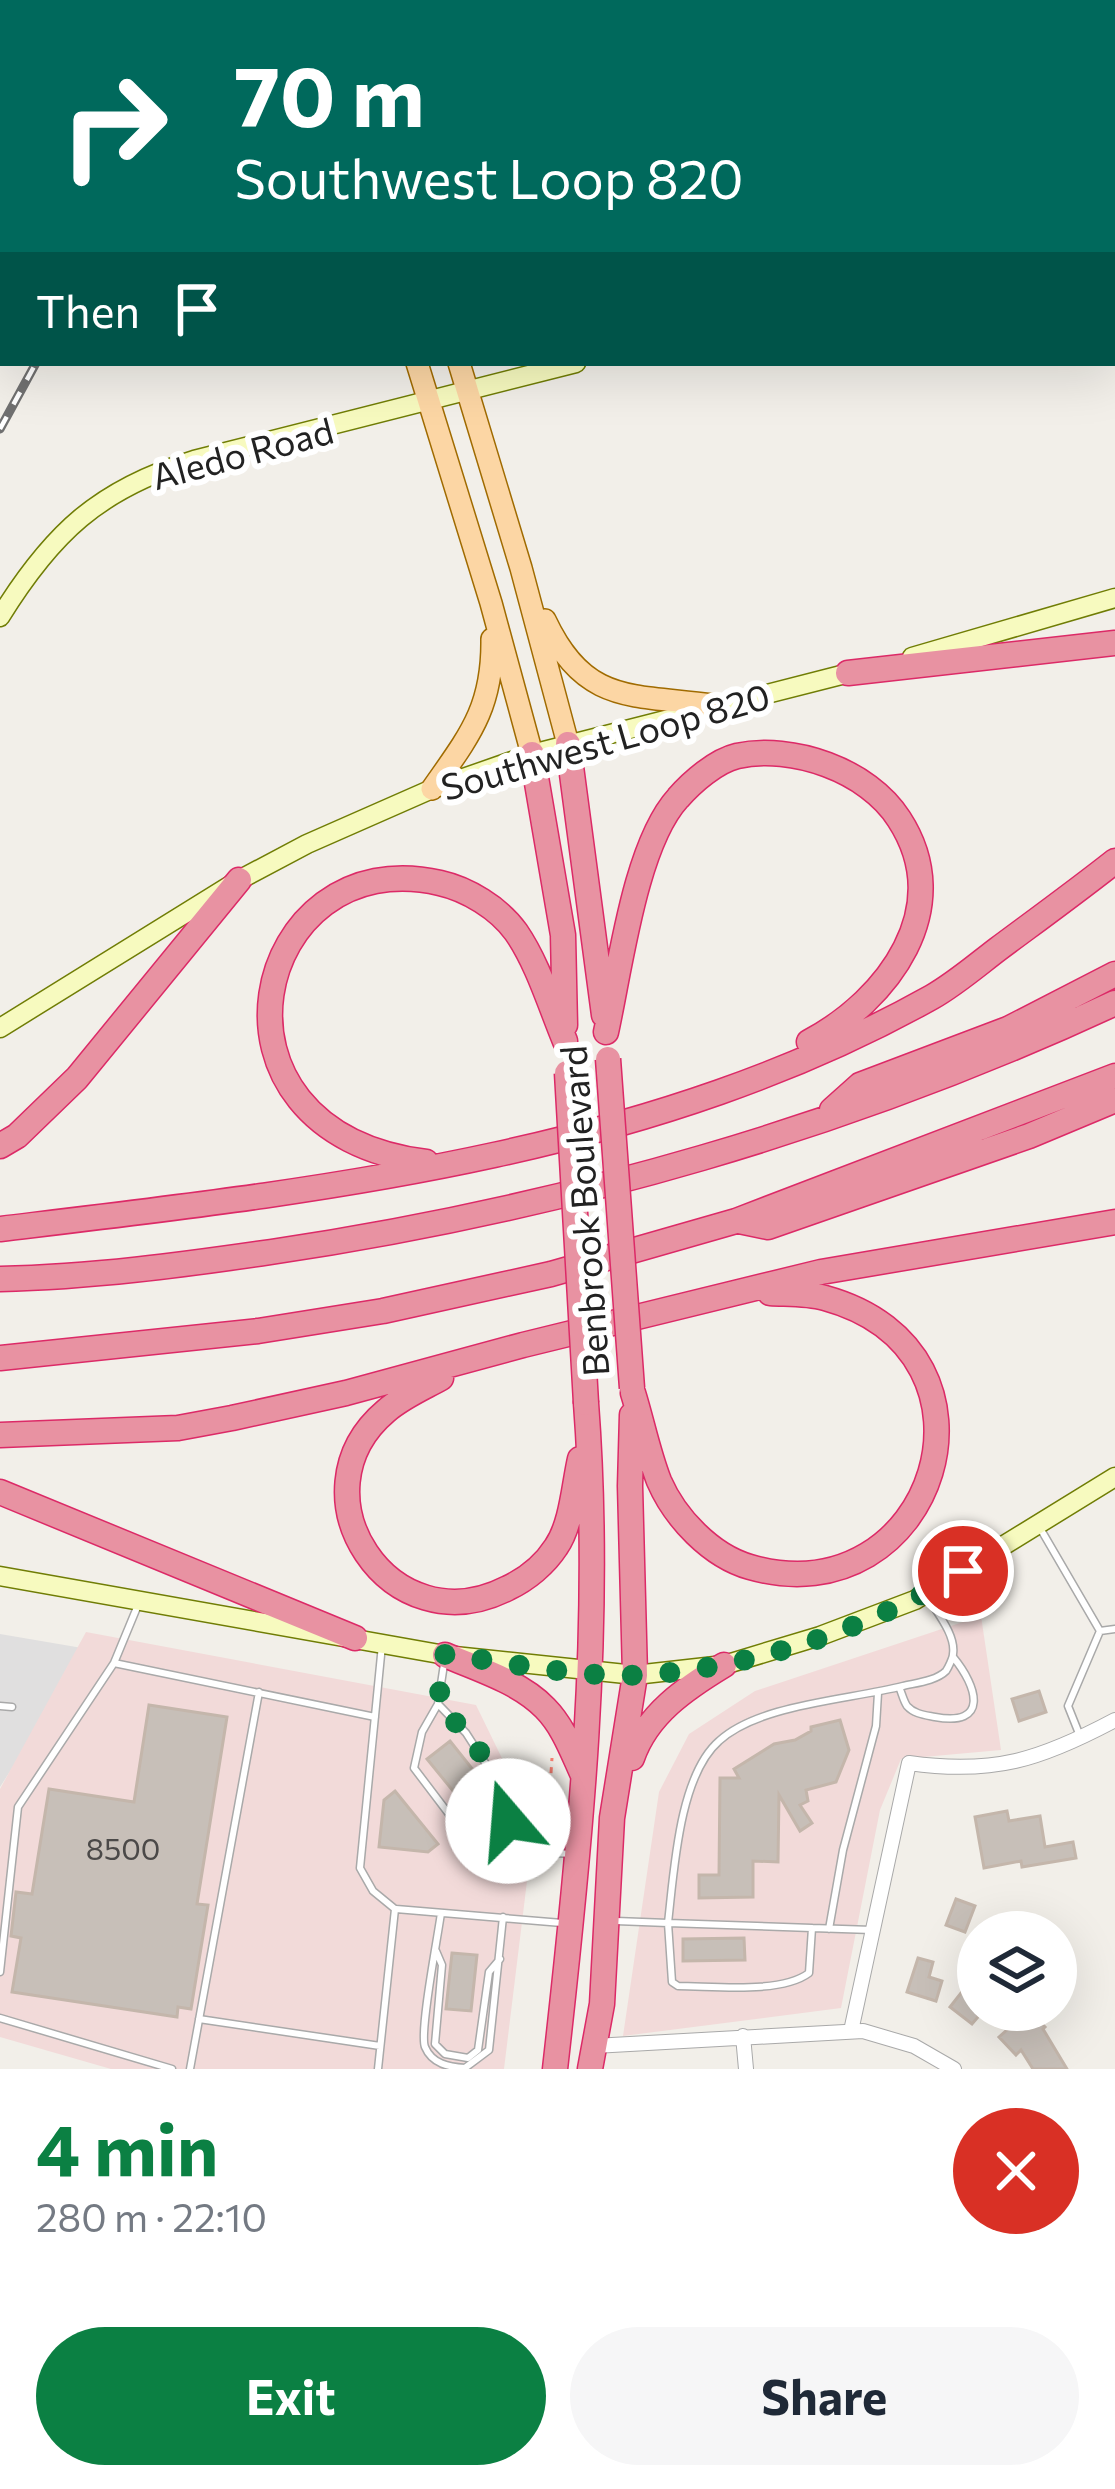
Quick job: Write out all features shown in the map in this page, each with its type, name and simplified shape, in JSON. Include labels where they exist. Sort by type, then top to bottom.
[{"type":"highway","points":[[848,674],[1115,644]]},
{"type":"highway","name":"Benbrook Boulevard","points":[[568,745],[606,1032],[633,1391],[630,1486],[635,1675],[612,1817],[602,2004],[592,2057]]},
{"type":"highway","name":"Benbrook Boulevard","points":[[532,754],[563,935],[592,1580],[586,1780],[555,2069]]},
{"type":"highway","points":[[606,1032],[642,874],[656,833],[676,800],[708,770],[733,757],[809,758],[838,770],[871,790],[898,816],[914,849],[921,881],[912,938],[886,981],[836,1028],[755,1069],[724,1092]]},
{"type":"highway","points":[[0,1229],[295,1192],[452,1165],[724,1092],[857,1036],[938,994],[1115,861]]},
{"type":"highway","points":[[452,1165],[388,1157],[358,1147],[307,1109],[287,1084],[271,1047],[268,1009],[292,936],[316,910],[347,890],[384,878],[454,886],[487,904],[514,929],[565,1041]]},
{"type":"highway","points":[[0,1146],[17,1136],[77,1078],[239,880]]},
{"type":"highway","points":[[820,1120],[860,1085],[1008,1029],[1115,974]]},
{"type":"highway","points":[[0,1279],[219,1259],[404,1230],[682,1163],[998,1056],[1115,1004]]},
{"type":"highway","points":[[0,1358],[259,1330],[383,1311],[551,1274],[736,1221],[1115,1076]]},
{"type":"highway","points":[[736,1221],[768,1227],[1029,1136],[1115,1100]]},
{"type":"highway","points":[[0,1436],[178,1428],[346,1393],[888,1259],[1115,1222]]},
{"type":"highway","points":[[633,1391],[660,1484],[688,1523],[730,1562],[767,1572],[824,1574],[871,1553],[904,1525],[926,1489],[938,1446],[938,1408],[923,1371],[897,1338],[860,1312],[824,1297],[750,1291]]},
{"type":"highway","points":[[465,1362],[384,1413],[351,1463],[348,1499],[356,1535],[373,1566],[402,1590],[432,1600],[482,1602],[526,1580],[558,1545],[587,1412]]},
{"type":"highway","points":[[0,1492],[355,1638]]},
{"type":"highway","points":[[445,1654],[544,1706],[561,1728],[586,1780]]},
{"type":"highway","points":[[612,1817],[638,1742],[682,1690],[724,1665]]},
{"type":"main road","name":"Benbrook Boulevard","points":[[418,366],[532,754]]},
{"type":"main road","name":"Benbrook Boulevard","points":[[460,366],[568,745]]},
{"type":"main road","name":"Aledo Road","points":[[0,616],[22,580],[73,522],[104,497],[139,479],[194,460],[565,366]]},
{"type":"main road","points":[[521,568],[559,650],[578,674],[619,693],[713,705]]},
{"type":"main road","name":"Southwest Loop 820","points":[[0,1028],[239,880],[307,844],[489,766],[848,674],[1115,598]]},
{"type":"main road","points":[[432,789],[469,740],[483,710],[493,669],[491,603]]},
{"type":"main road","points":[[0,1576],[445,1654],[635,1675],[724,1665],[820,1636],[926,1594],[1115,1478]]},
{"type":"street","points":[[851,2031],[909,1763],[968,1770],[1025,1761],[1115,1720]]},
{"type":"street","points":[[592,2057],[743,2036],[851,2031],[914,2045],[954,2069]]},
{"type":"street","points":[[743,2036],[746,2069]]},
{"type":"lane","points":[[1039,1525],[1100,1631]]},
{"type":"lane","points":[[899,1687],[918,1714],[959,1721],[973,1708],[970,1677],[953,1657],[947,1631],[926,1594]]},
{"type":"lane","points":[[0,1972],[18,1807],[114,1663],[140,1601]]},
{"type":"lane","points":[[1100,1631],[1115,1630]]},
{"type":"lane","points":[[1080,1737],[1068,1706],[1100,1631]]},
{"type":"lane","points":[[382,1643],[360,1868],[374,1891],[395,1909],[572,1924]]},
{"type":"lane","points":[[445,1654],[438,1704],[422,1732],[414,1768],[458,1826],[488,1849],[577,1855]]},
{"type":"lane","points":[[812,1928],[809,1973],[799,1981],[678,1986],[670,1976],[668,1923],[679,1823],[699,1764],[716,1743],[757,1718],[935,1678],[946,1671],[953,1657]]},
{"type":"lane","points":[[114,1663],[375,1717]]},
{"type":"lane","points":[[190,2069],[259,1692]]},
{"type":"lane","points":[[829,1929],[847,1832],[876,1726],[878,1693]]},
{"type":"lane","points":[[438,1704],[466,1733],[504,1792],[512,1850]]},
{"type":"lane","points":[[0,1706],[12,1707]]},
{"type":"lane","points":[[378,2069],[395,1909]]},
{"type":"lane","points":[[441,1913],[423,2039],[434,2060],[465,2068],[489,2050],[503,1917]]},
{"type":"lane","points":[[606,1921],[872,1930]]},
{"type":"lane","points":[[0,2018],[172,2069]]},
{"type":"lane","points":[[200,2019],[381,2046]]},
{"type":"path","points":[[547,1833],[553,1751]]},
{"type":"shaded area","points":[[981,1616],[1001,1750],[901,1759],[880,1810],[841,2008],[623,2036],[659,1792],[689,1734],[755,1691]]},
{"type":"shaded area","points":[[86,1632],[476,1705],[534,1824],[504,2069],[111,2069],[0,2037],[0,1789]]},
{"type":"shaded area","points":[[0,1634],[88,1649],[0,1787]]},
{"type":"building","points":[[1039,1691],[1046,1712],[1019,1721],[1012,1699]]},
{"type":"building","points":[[149,1705],[227,1717],[197,1904],[208,1905],[191,2009],[178,2007],[177,2017],[12,1992],[21,1938],[11,1936],[16,1892],[32,1894],[49,1789],[134,1802]]},
{"type":"building","points":[[840,1720],[849,1750],[836,1782],[806,1790],[808,1801],[800,1805],[812,1823],[800,1831],[779,1795],[778,1862],[753,1861],[753,1897],[699,1898],[699,1875],[719,1875],[720,1778],[739,1778],[734,1769],[774,1744]]},
{"type":"building","points":[[450,1741],[493,1795],[471,1813],[427,1759]]},
{"type":"building","points":[[395,1791],[438,1844],[428,1852],[379,1847],[384,1800]]},
{"type":"building","points":[[1007,1811],[1009,1821],[1040,1816],[1045,1847],[1073,1842],[1076,1858],[984,1868],[975,1817]]},
{"type":"building","points":[[956,1899],[975,1906],[973,1911],[957,1911],[957,1929],[946,1925]]},
{"type":"building","points":[[744,1938],[745,1960],[683,1961],[683,1939]]},
{"type":"building","points":[[452,1953],[477,1955],[471,2011],[446,2009]]},
{"type":"building","points":[[918,1958],[933,1962],[929,1977],[942,1981],[936,2001],[907,1992]]},
{"type":"building","points":[[1006,2031],[1044,2031],[1067,2069],[1033,2069],[1021,2050],[1016,2055],[999,2037]]},
{"type":"railway","points":[[0,429],[34,366]]},
{"type":"route","points":[[508,1821],[504,1792],[488,1763],[438,1704],[445,1654],[635,1675],[724,1665],[916,1600],[963,1571]]}]
